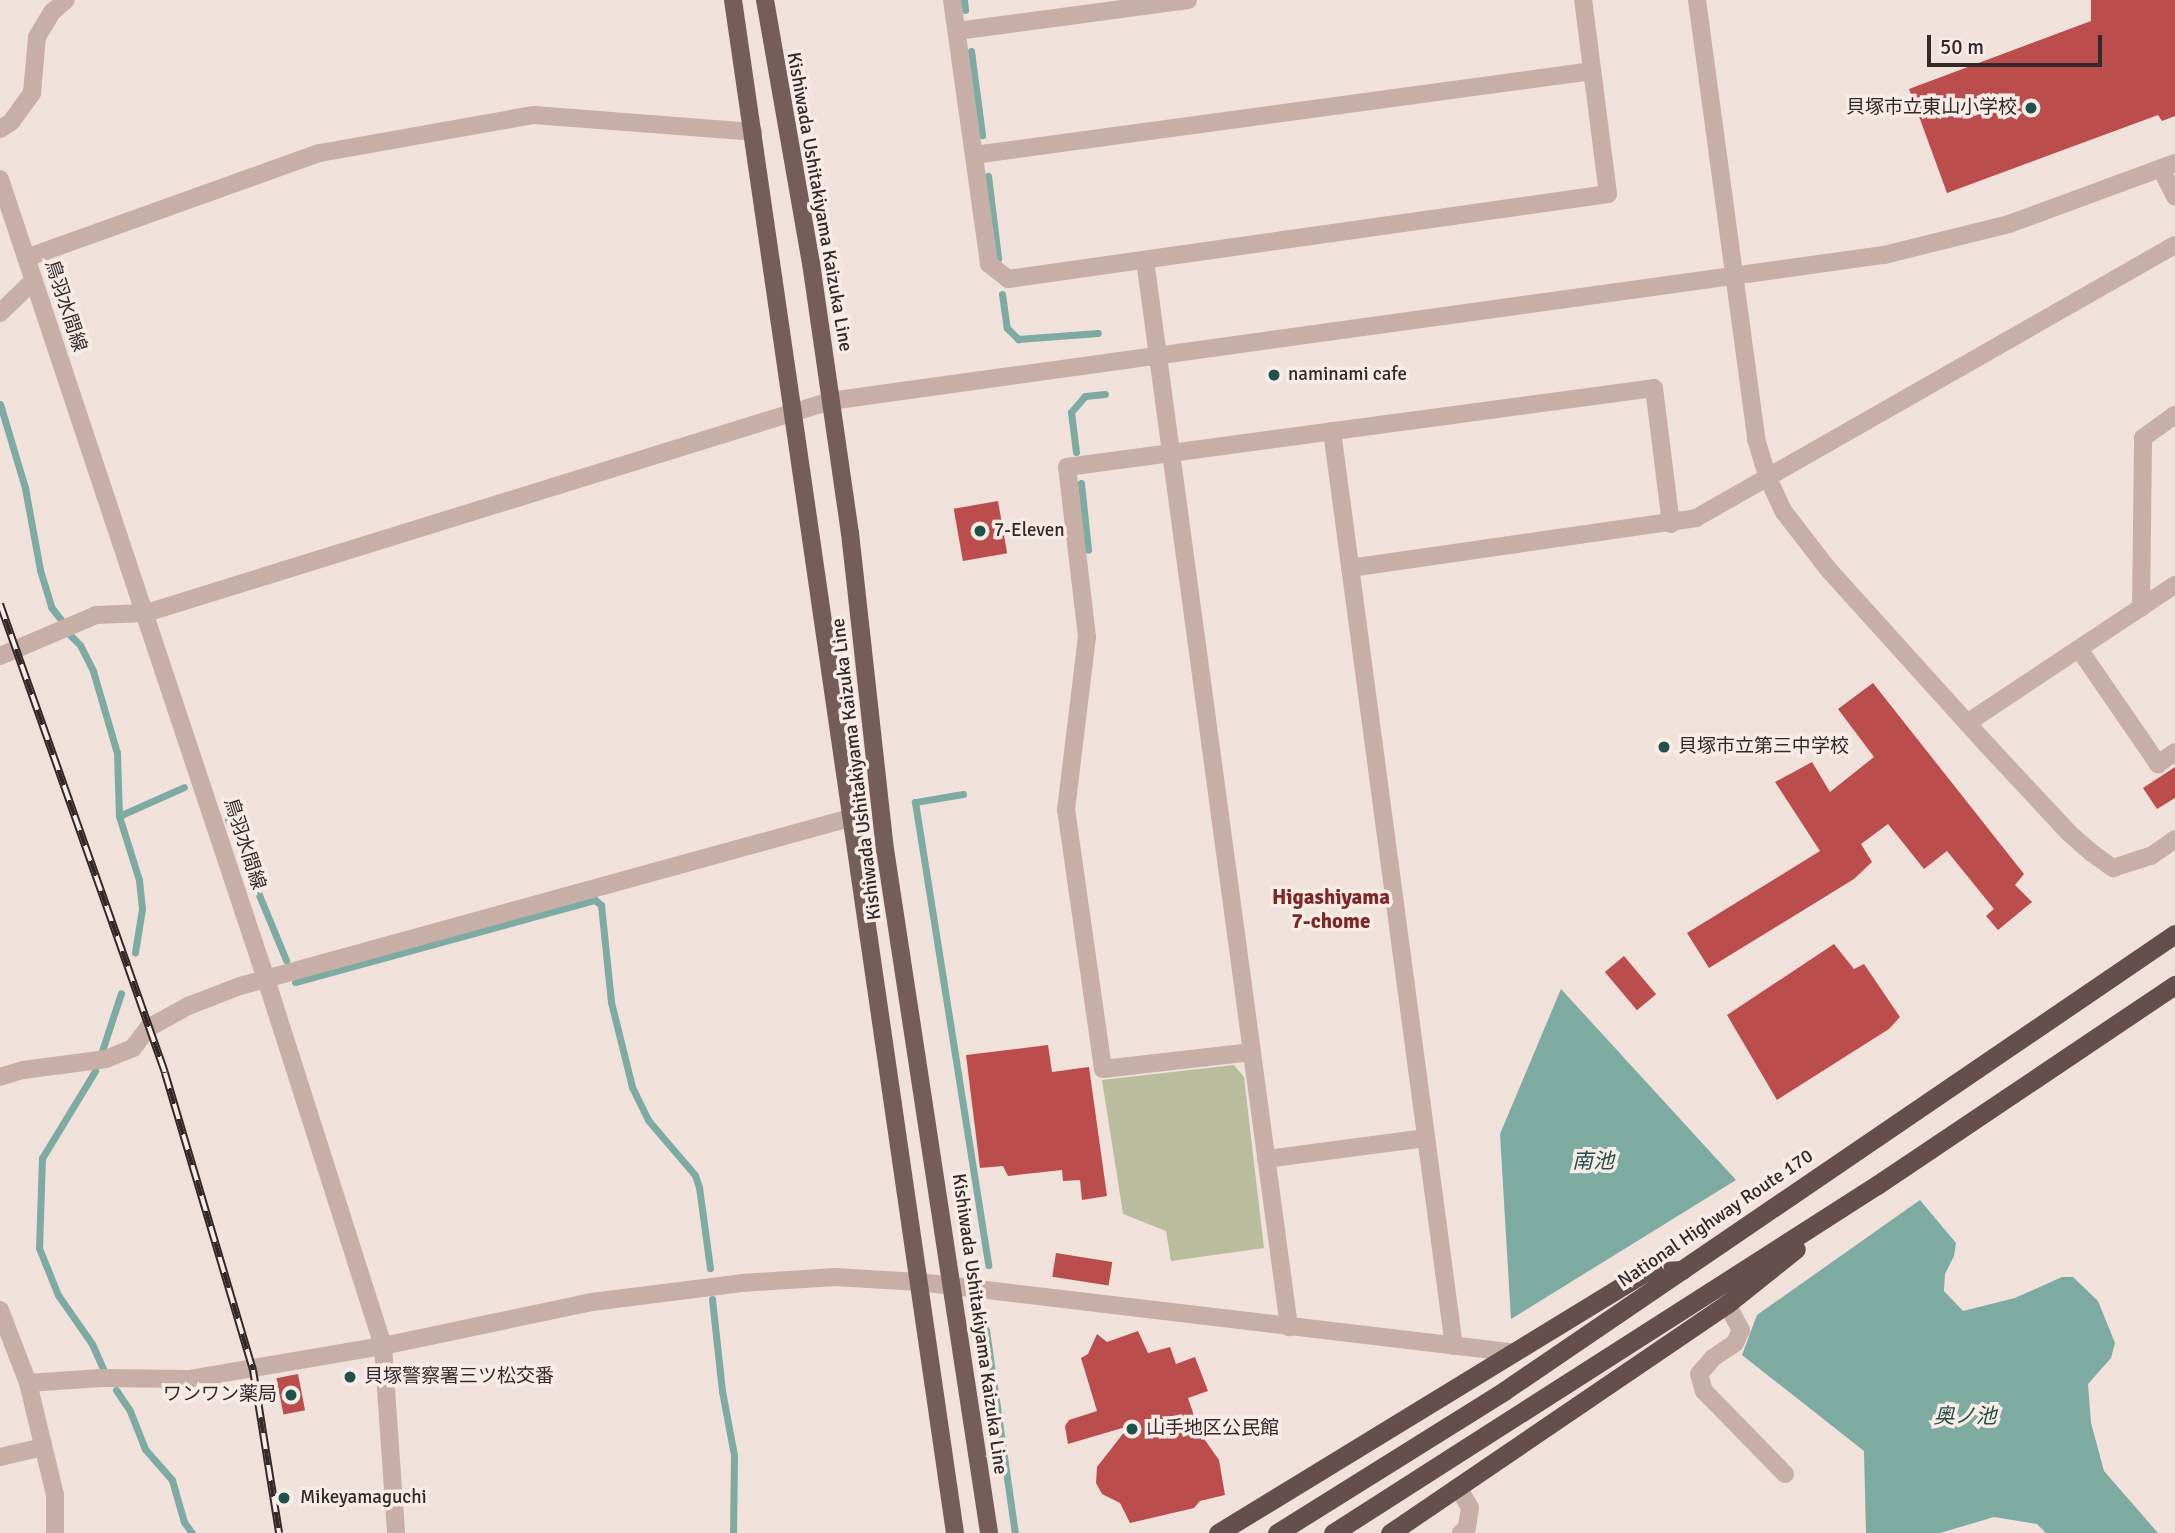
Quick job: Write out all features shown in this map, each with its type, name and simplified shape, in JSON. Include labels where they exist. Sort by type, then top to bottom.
[{"type":"highway","name":"National Highway Route 170","points":[[1277,1533],[1504,1391],[2175,934]]},
{"type":"highway","points":[[1333,1533],[1877,1185],[2175,985]]},
{"type":"highway","points":[[1390,1533],[1727,1304],[1877,1185]]},
{"type":"highway","points":[[1218,1533],[1509,1352],[1645,1272],[1683,1270]]},
{"type":"main road","name":"Kishiwada Ushitakiyama Kaizuka Line","points":[[733,0],[955,1533]]},
{"type":"main road","name":"Kishiwada Ushitakiyama Kaizuka Line","points":[[765,0],[811,263],[850,533],[885,849],[989,1533]]},
{"type":"street","points":[[0,129],[11,122],[32,93],[37,37],[52,12],[66,0]]},
{"type":"street","points":[[952,0],[989,264],[1008,279],[1608,194],[1583,0]]},
{"type":"street","points":[[957,30],[1093,6],[1188,0]]},
{"type":"street","points":[[1697,0],[1756,439],[1767,476],[1784,512],[1828,569],[2069,833],[2113,868],[2151,856],[2175,839]]},
{"type":"street","points":[[974,155],[1592,71]]},
{"type":"street","points":[[26,258],[320,153],[534,115],[753,132]]},
{"type":"street","points":[[0,656],[96,615],[145,613],[830,401],[1884,255],[1996,228],[2168,166],[2175,197]]},
{"type":"street","name":"鳥羽水間線","points":[[0,179],[266,979],[383,1346],[396,1533]]},
{"type":"street","points":[[1350,568],[1671,524],[1696,518],[2175,246]]},
{"type":"street","points":[[1145,260],[1289,1326]]},
{"type":"street","points":[[0,313],[34,279]]},
{"type":"street","points":[[1252,1052],[1103,1069],[1066,810],[1087,637],[1067,467],[1654,388],[1671,524]]},
{"type":"street","points":[[2141,608],[2143,438],[2175,415]]},
{"type":"street","points":[[1332,431],[1454,1346]]},
{"type":"street","points":[[1967,723],[2175,585]]},
{"type":"street","points":[[2079,649],[2158,764],[2175,752]]},
{"type":"street","points":[[0,1077],[23,1070],[106,1059],[133,1048],[148,1028],[188,1006],[266,979],[850,818]]},
{"type":"street","points":[[1266,1159],[1426,1138]]},
{"type":"street","points":[[28,1383],[101,1378],[189,1379],[383,1346],[593,1302],[742,1283],[835,1277],[919,1282],[1509,1352]]},
{"type":"street","points":[[1727,1304],[1741,1330],[1735,1343],[1713,1358],[1699,1374],[1704,1391],[1785,1474]]},
{"type":"street","points":[[0,1311],[28,1383],[55,1495],[55,1533]]},
{"type":"street","points":[[0,1457],[43,1447]]},
{"type":"street","points":[[1458,1487],[1470,1508],[1467,1528],[1461,1533]]},
{"type":"green space","points":[[1234,1065],[1244,1077],[1264,1248],[1171,1261],[1166,1231],[1123,1214],[1102,1080]]},
{"type":"water","name":"南池","points":[[1561,989],[1736,1180],[1511,1319],[1500,1134]]},
{"type":"water","name":"奥ノ池","points":[[1920,1200],[1956,1243],[1954,1256],[1945,1274],[1944,1291],[1963,1311],[2015,1298],[2062,1277],[2073,1277],[2098,1301],[2115,1343],[2111,1358],[2088,1384],[2091,1423],[2104,1471],[2158,1533],[2046,1533],[2037,1524],[1994,1517],[1940,1533],[1866,1533],[1864,1451],[1742,1355],[1757,1315]]},
{"type":"building","points":[[2091,0],[2175,0],[2175,116],[2162,121],[2158,115],[1947,193],[1909,89],[2091,21]]},
{"type":"building","name":"7-Eleven","points":[[998,501],[1007,553],[963,561],[954,509]]},
{"type":"building","points":[[1873,683],[2024,874],[2015,885],[2032,902],[1998,930],[1986,916],[1994,909],[1947,851],[1924,869],[1888,824],[1861,844],[1872,862],[1854,879],[1709,968],[1687,933],[1820,851],[1775,782],[1812,762],[1830,792],[1874,757],[1838,709]]},
{"type":"building","points":[[2175,767],[2175,798],[2157,809],[2143,788]]},
{"type":"building","points":[[1834,944],[1854,969],[1864,964],[1900,1017],[1889,1029],[1777,1100],[1727,1015]]},
{"type":"building","points":[[1624,956],[1656,994],[1637,1010],[1605,972]]},
{"type":"building","points":[[1048,1045],[1052,1072],[1089,1067],[1107,1196],[1082,1200],[1080,1180],[1063,1181],[1062,1170],[1008,1176],[1003,1166],[980,1168],[966,1055]]},
{"type":"building","points":[[1056,1253],[1112,1262],[1109,1286],[1052,1277]]},
{"type":"building","name":"山手地区公民館","points":[[1138,1331],[1148,1353],[1170,1347],[1176,1364],[1195,1357],[1208,1391],[1188,1398],[1200,1433],[1219,1460],[1225,1495],[1200,1501],[1194,1508],[1130,1523],[1120,1503],[1102,1494],[1096,1483],[1097,1467],[1129,1426],[1068,1444],[1065,1426],[1069,1420],[1097,1411],[1081,1358],[1088,1354],[1097,1334],[1107,1342]]},
{"type":"building","name":"ワンワン薬局","points":[[298,1374],[305,1410],[283,1415],[276,1378]]},
{"type":"waterway","points":[[964,0],[965,10]]},
{"type":"waterway","points":[[971,51],[982,135]]},
{"type":"waterway","points":[[988,176],[998,258]]},
{"type":"waterway","points":[[1002,294],[1007,328],[1018,339],[1098,333]]},
{"type":"waterway","points":[[1076,452],[1071,412],[1085,396],[1105,394]]},
{"type":"waterway","points":[[0,404],[25,488],[40,570],[51,607],[62,621]]},
{"type":"waterway","points":[[1081,483],[1088,550]]},
{"type":"waterway","points":[[70,635],[80,645],[93,671],[117,753],[119,816],[139,880],[142,909],[135,952]]},
{"type":"waterway","points":[[119,816],[184,787]]},
{"type":"waterway","points":[[963,794],[915,802],[988,1265]]},
{"type":"waterway","points":[[228,820],[248,856],[257,890],[286,960]]},
{"type":"waterway","points":[[295,982],[595,900],[601,905],[611,1002],[632,1087],[648,1120],[695,1175],[710,1268]]},
{"type":"waterway","points":[[101,1054],[121,993]]},
{"type":"waterway","points":[[95,1071],[42,1158],[39,1248],[58,1295],[92,1344],[104,1371]]},
{"type":"waterway","points":[[712,1299],[722,1391],[734,1455],[733,1533]]},
{"type":"waterway","points":[[986,1330],[1015,1533]]},
{"type":"waterway","points":[[116,1390],[130,1411],[145,1449],[172,1480],[184,1522],[192,1533]]},
{"type":"railway","points":[[0,604],[165,1073],[253,1370],[279,1533]]},
{"type":"place","name":"貝塚市立東山小学校","points":[[2031,108]]},
{"type":"place","name":"naminami cafe","points":[[1274,375]]},
{"type":"place","name":"7-Eleven","points":[[980,531]]},
{"type":"place","name":"貝塚市立第三中学校","points":[[1664,747]]},
{"type":"place","name":"貝塚警察署三ツ松交番","points":[[350,1377]]},
{"type":"place","name":"ワンワン薬局","points":[[291,1395]]},
{"type":"place","name":"山手地区公民館","points":[[1132,1429]]},
{"type":"place","name":"Mikeyamaguchi","points":[[284,1498]]},
{"type":"district","name":"Higashiyama 7-chome","points":[[1331,909]]}]
